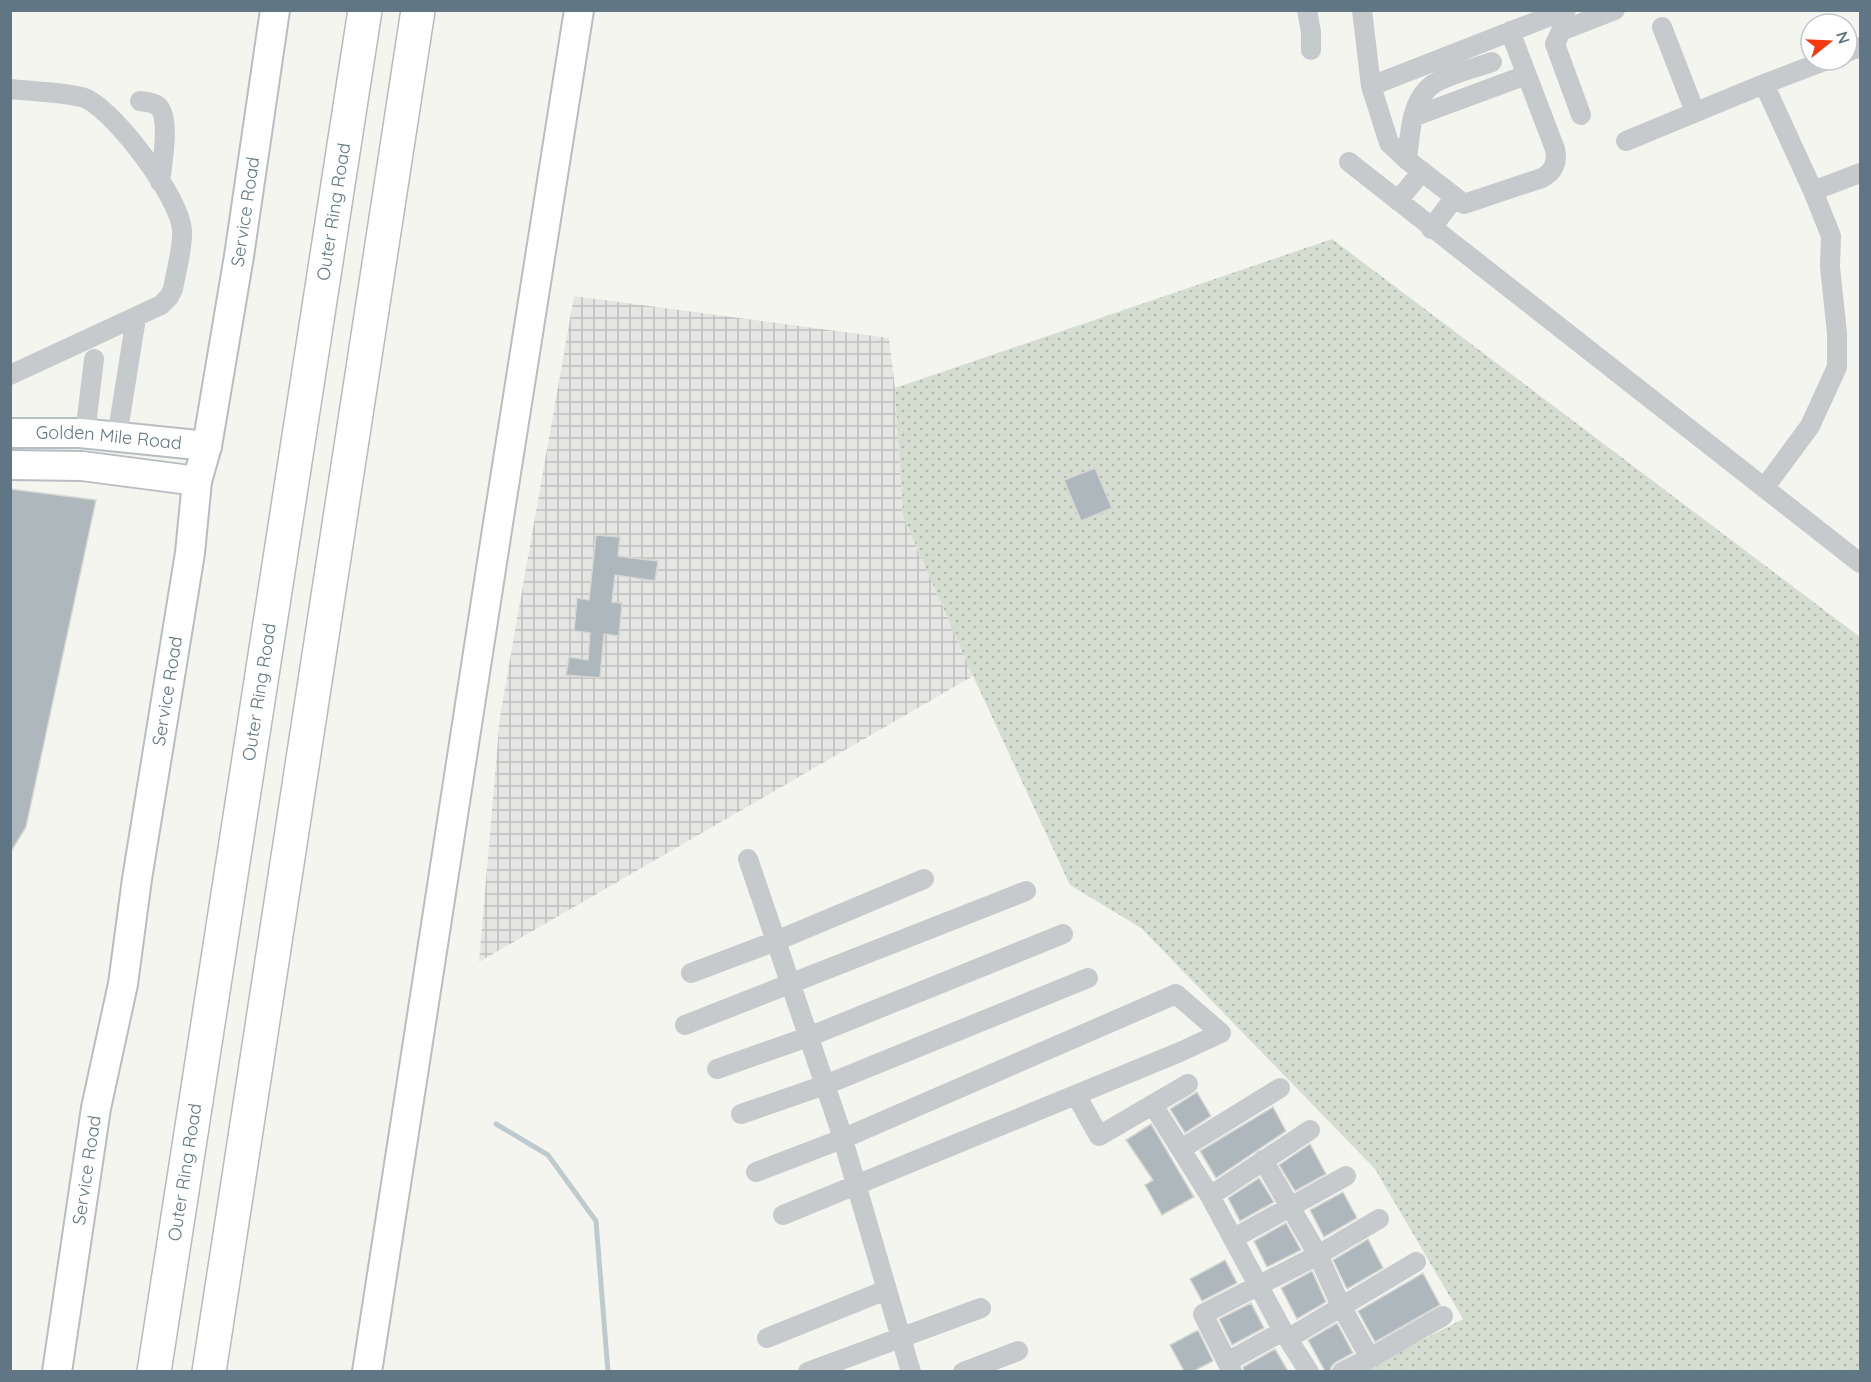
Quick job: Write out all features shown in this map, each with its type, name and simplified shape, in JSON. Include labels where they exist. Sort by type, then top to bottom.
[{"type":"highway","name":"Outer Ring Road","points":[[154,1371],[364,10]]},
{"type":"highway","points":[[209,1371],[418,10]]},
{"type":"main road","name":"Service Road","points":[[57,1371],[96,1108],[123,984],[137,879],[190,553],[197,481],[207,446],[239,256],[275,10]]},
{"type":"main road","points":[[367,1371],[579,10]]},
{"type":"main road","name":"Golden Mile Road","points":[[10,433],[85,434],[207,446]]},
{"type":"main road","name":"Golden Mile Road","points":[[10,465],[82,466],[197,481]]},
{"type":"street","points":[[1307,10],[1311,50]]},
{"type":"street","points":[[1362,10],[1371,86],[1387,139],[1392,147],[1454,198],[1468,204],[1542,178],[1552,170],[1557,157],[1509,31]]},
{"type":"street","points":[[1371,86],[1566,10]]},
{"type":"street","points":[[1581,115],[1555,44],[1562,31],[1615,10]]},
{"type":"street","points":[[1662,27],[1695,112]]},
{"type":"street","points":[[1398,201],[1415,166],[1413,117],[1426,91],[1434,83],[1492,62]]},
{"type":"street","points":[[1626,141],[1799,71]]},
{"type":"street","points":[[1413,117],[1526,75]]},
{"type":"street","points":[[1764,84],[1831,236],[1830,267],[1837,333],[1837,367],[1810,426],[1765,487]]},
{"type":"street","points":[[10,89],[88,99],[125,132],[160,182],[181,222],[182,240],[173,289],[161,305],[10,375]]},
{"type":"street","points":[[140,101],[158,106],[164,116],[160,182]]},
{"type":"street","points":[[1349,162],[1431,229],[1860,563]]},
{"type":"street","points":[[1813,191],[1860,173]]},
{"type":"street","points":[[1431,229],[1454,198]]},
{"type":"street","points":[[117,437],[136,318]]},
{"type":"street","points":[[85,434],[94,359]]},
{"type":"street","points":[[748,859],[825,1085],[910,1371]]},
{"type":"street","points":[[691,973],[776,941],[924,879]]},
{"type":"street","points":[[685,1025],[1026,891]]},
{"type":"street","points":[[717,1069],[808,1036],[1063,933]]},
{"type":"street","points":[[741,1114],[825,1085],[1088,978]]},
{"type":"street","points":[[756,1172],[842,1139],[1176,994],[1221,1033],[783,1215]]},
{"type":"street","points":[[1076,1095],[1099,1136],[1188,1084]]},
{"type":"street","points":[[1181,1149],[1280,1089]]},
{"type":"street","points":[[1153,1105],[1210,1196],[1286,1334],[1310,1371]]},
{"type":"street","points":[[1210,1196],[1310,1130]]},
{"type":"street","points":[[1263,1160],[1318,1255],[1341,1306],[1370,1358]]},
{"type":"street","points":[[1234,1238],[1346,1176]]},
{"type":"street","points":[[1379,1219],[1318,1255],[1203,1314],[1229,1367],[1416,1262]]},
{"type":"street","points":[[767,1338],[886,1290]]},
{"type":"street","points":[[808,1371],[981,1308]]},
{"type":"street","points":[[1342,1371],[1370,1358],[1443,1316]]},
{"type":"street","points":[[963,1371],[1018,1351]]},
{"type":"shaded area","points":[[1332,239],[1860,637],[1860,1371],[1362,1371],[1463,1319],[1375,1169],[1141,928],[1070,885],[973,676],[903,516],[895,388]]},
{"type":"shaded area","points":[[574,296],[889,338],[895,388],[903,516],[973,676],[479,962],[500,716]]},
{"type":"building","points":[[1095,468],[1112,508],[1081,521],[1064,480]]},
{"type":"building","points":[[10,489],[96,500],[26,827],[10,853]]},
{"type":"building","points":[[596,535],[620,537],[618,556],[658,561],[655,581],[615,575],[612,602],[622,603],[619,636],[604,634],[600,678],[566,675],[569,657],[588,660],[590,633],[574,631],[577,598],[589,600]]},
{"type":"building","points":[[1197,1092],[1211,1116],[1185,1133],[1170,1109]]},
{"type":"building","points":[[1273,1107],[1286,1131],[1216,1178],[1200,1151]]},
{"type":"building","points":[[1151,1124],[1194,1197],[1162,1215],[1145,1185],[1153,1180],[1126,1140]]},
{"type":"building","points":[[1310,1144],[1326,1174],[1295,1191],[1279,1165]]},
{"type":"building","points":[[1259,1178],[1274,1202],[1240,1221],[1228,1198]]},
{"type":"building","points":[[1343,1192],[1357,1218],[1324,1237],[1310,1210]]},
{"type":"building","points":[[1286,1223],[1301,1250],[1267,1267],[1254,1241]]},
{"type":"building","points":[[1368,1239],[1383,1268],[1347,1289],[1333,1260]]},
{"type":"building","points":[[1225,1260],[1237,1283],[1202,1301],[1190,1279]]},
{"type":"building","points":[[1312,1271],[1326,1302],[1297,1319],[1281,1288]]},
{"type":"building","points":[[1423,1273],[1440,1305],[1375,1342],[1358,1311]]},
{"type":"building","points":[[1251,1303],[1264,1328],[1232,1345],[1219,1319]]},
{"type":"building","points":[[1337,1323],[1353,1353],[1336,1362],[1330,1371],[1325,1371],[1308,1340]]},
{"type":"building","points":[[1198,1330],[1213,1361],[1194,1371],[1184,1371],[1170,1345]]},
{"type":"building","points":[[1275,1349],[1288,1371],[1244,1371],[1243,1367]]},
{"type":"waterway","points":[[496,1124],[548,1155],[596,1221],[608,1372]]}]
